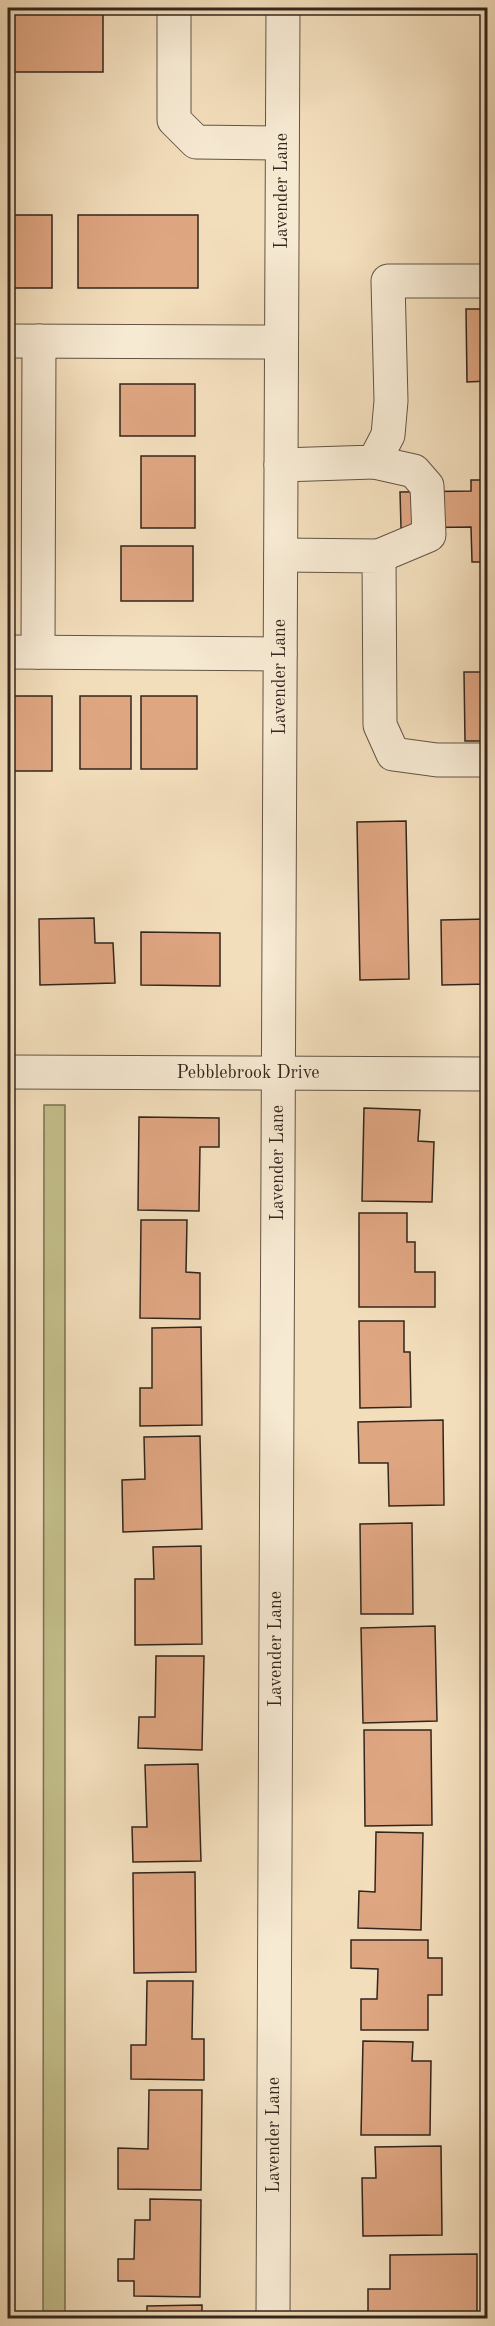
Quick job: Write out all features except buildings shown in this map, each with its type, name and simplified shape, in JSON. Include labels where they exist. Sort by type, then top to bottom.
[{"type":"street","points":[[174,8],[174,120],[196,142],[282,143]]},
{"type":"street","name":"Lavender Lane","points":[[273,2319],[283,8]]},
{"type":"street","points":[[374,462],[388,435],[391,401],[388,281],[488,281]]},
{"type":"street","points":[[280,654],[23,652],[23,341],[281,342]]},
{"type":"street","points":[[281,465],[374,462],[414,471],[427,486],[429,535],[379,556],[281,555]]},
{"type":"street","points":[[379,556],[380,725],[393,754],[437,760],[488,760]]},
{"type":"street","name":"Pebblebrook Drive","points":[[8,1072],[488,1074]]},
{"type":"shaded area","points":[[44,1105],[65,1105],[65,2318],[43,2318]]}]
